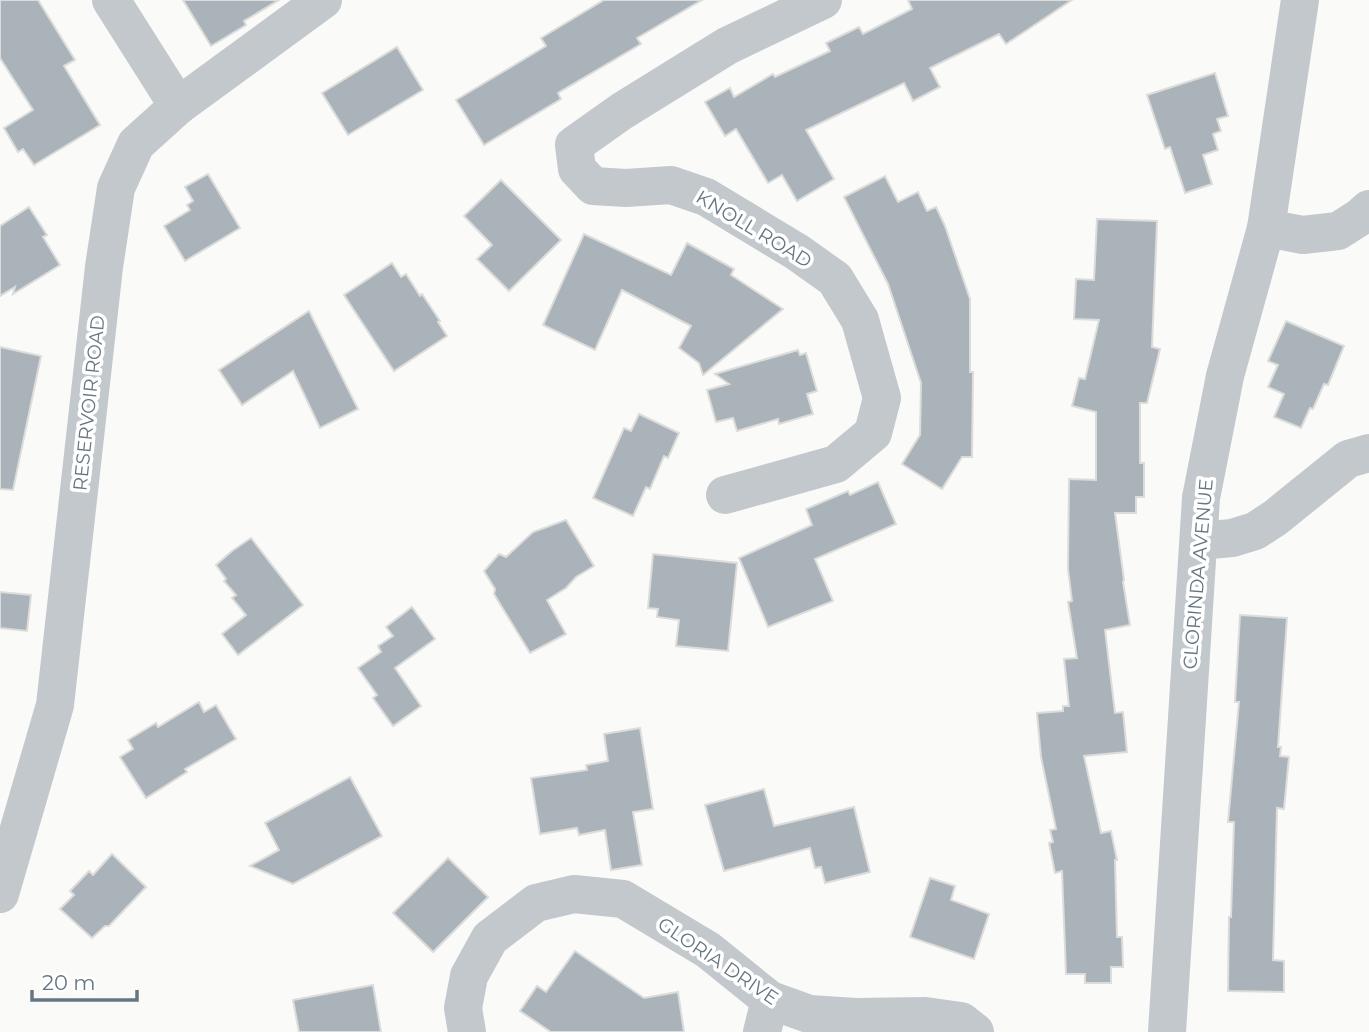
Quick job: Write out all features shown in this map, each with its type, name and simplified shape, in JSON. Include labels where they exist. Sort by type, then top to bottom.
[{"type":"street","points":[[111,0],[178,106]]},
{"type":"street","name":"RESERVOIR ROAD","points":[[2,884],[55,705],[104,267],[116,188],[136,144],[178,106],[323,0]]},
{"type":"street","name":"KNOLL ROAD","points":[[724,495],[836,464],[873,433],[882,398],[860,320],[835,279],[797,252],[706,197],[671,185],[626,188],[593,186],[577,169],[574,145],[622,111],[727,46],[823,0]]},
{"type":"street","name":"CLORINDA AVENUE","points":[[1167,1032],[1201,498],[1226,376],[1266,228],[1300,0]]},
{"type":"street","points":[[1266,228],[1303,235],[1338,231],[1369,209]]},
{"type":"street","points":[[1199,541],[1232,538],[1255,531],[1348,459],[1369,453]]},
{"type":"street","name":"GLORIA DRIVE","points":[[467,1032],[463,1008],[469,976],[490,938],[536,903],[574,894],[623,899],[708,950],[766,1016],[925,1016],[961,1021],[975,1032]]},
{"type":"building","points":[[0,0],[38,0],[75,60],[64,66],[100,125],[34,165],[23,149],[18,152],[4,128],[33,110],[0,58]]},
{"type":"building","points":[[183,0],[279,0],[244,21],[246,25],[211,46]]},
{"type":"building","points":[[604,0],[702,0],[637,38],[641,44],[558,93],[561,99],[484,145],[456,100],[546,46],[541,38]]},
{"type":"building","points":[[908,0],[1072,0],[1006,44],[999,34],[930,68],[940,87],[913,101],[904,83],[806,130],[834,179],[797,201],[782,175],[768,183],[736,129],[725,136],[705,102],[730,88],[734,97],[773,74],[775,77],[830,51],[826,43],[859,27],[863,34],[912,9]]},
{"type":"building","points":[[397,47],[423,90],[348,135],[322,93]]},
{"type":"building","points":[[1215,73],[1228,116],[1217,119],[1221,131],[1213,134],[1218,150],[1203,155],[1212,184],[1185,193],[1170,147],[1165,149],[1147,95]]},
{"type":"building","points":[[208,174],[240,228],[185,261],[164,226],[190,210],[187,205],[193,201],[185,187]]},
{"type":"building","points":[[885,176],[898,202],[918,192],[927,211],[936,207],[970,299],[972,457],[962,457],[942,489],[902,464],[920,435],[921,383],[888,284],[844,197]]},
{"type":"building","points":[[501,180],[561,240],[509,291],[477,259],[492,245],[464,216]]},
{"type":"building","points":[[29,207],[47,235],[43,237],[60,265],[13,294],[15,287],[0,296],[0,226]]},
{"type":"building","points":[[1097,219],[1157,221],[1152,347],[1160,349],[1147,403],[1140,403],[1140,463],[1144,463],[1144,497],[1136,497],[1136,513],[1115,513],[1130,625],[1105,630],[1115,713],[1123,712],[1127,752],[1084,756],[1101,833],[1111,831],[1117,860],[1117,937],[1122,937],[1123,967],[1111,967],[1111,983],[1085,983],[1085,974],[1066,974],[1062,871],[1055,873],[1049,843],[1053,842],[1050,830],[1056,829],[1041,757],[1037,713],[1063,711],[1063,706],[1069,706],[1064,659],[1077,658],[1068,602],[1072,601],[1068,569],[1069,479],[1096,480],[1096,412],[1072,406],[1079,378],[1085,379],[1099,320],[1074,319],[1076,279],[1094,280]]},
{"type":"building","points":[[584,234],[671,275],[687,243],[734,269],[731,275],[783,309],[703,375],[699,363],[679,348],[691,326],[622,290],[595,350],[543,325]]},
{"type":"building","points":[[392,263],[401,277],[406,274],[420,296],[422,294],[447,336],[394,371],[344,295]]},
{"type":"building","points":[[309,311],[358,409],[320,428],[293,371],[242,405],[219,370]]},
{"type":"building","points":[[1286,321],[1344,346],[1328,385],[1324,384],[1301,428],[1274,417],[1284,394],[1268,387],[1278,365],[1268,361]]},
{"type":"building","points":[[0,347],[41,356],[13,490],[0,489]]},
{"type":"building","points":[[798,350],[800,355],[806,353],[817,391],[807,394],[813,414],[779,424],[778,419],[737,431],[733,418],[716,422],[707,390],[729,384],[715,374]]},
{"type":"building","points":[[639,414],[679,433],[668,458],[664,456],[650,489],[646,487],[633,516],[593,498],[624,428],[631,431]]},
{"type":"building","points":[[878,482],[896,524],[815,559],[833,601],[768,627],[739,558],[812,525],[806,509],[848,491],[850,495]]},
{"type":"building","points":[[566,520],[594,566],[547,600],[566,634],[530,653],[494,594],[495,589],[484,571],[499,554],[506,557],[533,532]]},
{"type":"building","points":[[251,538],[303,605],[238,655],[222,634],[246,615],[232,598],[236,595],[224,581],[226,579],[216,565]]},
{"type":"building","points":[[653,554],[737,563],[728,651],[676,646],[679,620],[657,617],[658,609],[648,608]]},
{"type":"building","points":[[0,592],[31,595],[27,631],[0,628]]},
{"type":"building","points":[[412,607],[435,639],[395,668],[421,706],[393,726],[373,698],[377,695],[358,668],[381,652],[378,646],[393,636],[386,627]]},
{"type":"building","points":[[1240,615],[1287,618],[1278,747],[1281,747],[1280,756],[1289,757],[1284,809],[1277,808],[1273,960],[1284,961],[1284,992],[1228,991],[1234,822],[1228,822],[1239,702],[1235,702]]},
{"type":"building","points":[[199,702],[204,712],[216,705],[236,739],[185,769],[187,772],[146,798],[120,757],[133,749],[128,740],[156,723],[158,727]]},
{"type":"building","points":[[640,728],[653,809],[633,812],[642,865],[611,870],[605,830],[579,835],[577,828],[540,834],[531,778],[587,770],[586,765],[608,761],[604,734]]},
{"type":"building","points":[[350,777],[382,836],[293,884],[250,866],[279,850],[265,823]]},
{"type":"building","points":[[764,789],[774,826],[854,807],[870,872],[825,883],[821,867],[815,868],[810,848],[724,871],[705,805]]},
{"type":"building","points":[[112,854],[146,887],[109,926],[105,926],[92,938],[60,909],[74,895],[70,891],[89,871],[93,875]]},
{"type":"building","points":[[448,858],[488,897],[433,952],[393,913]]},
{"type":"building","points":[[930,878],[955,886],[951,900],[989,914],[974,959],[910,937]]},
{"type":"building","points":[[575,951],[644,998],[678,992],[684,1032],[551,1032],[520,1011],[537,986],[546,992]]},
{"type":"building","points":[[373,985],[381,1032],[299,1032],[293,1000]]}]
